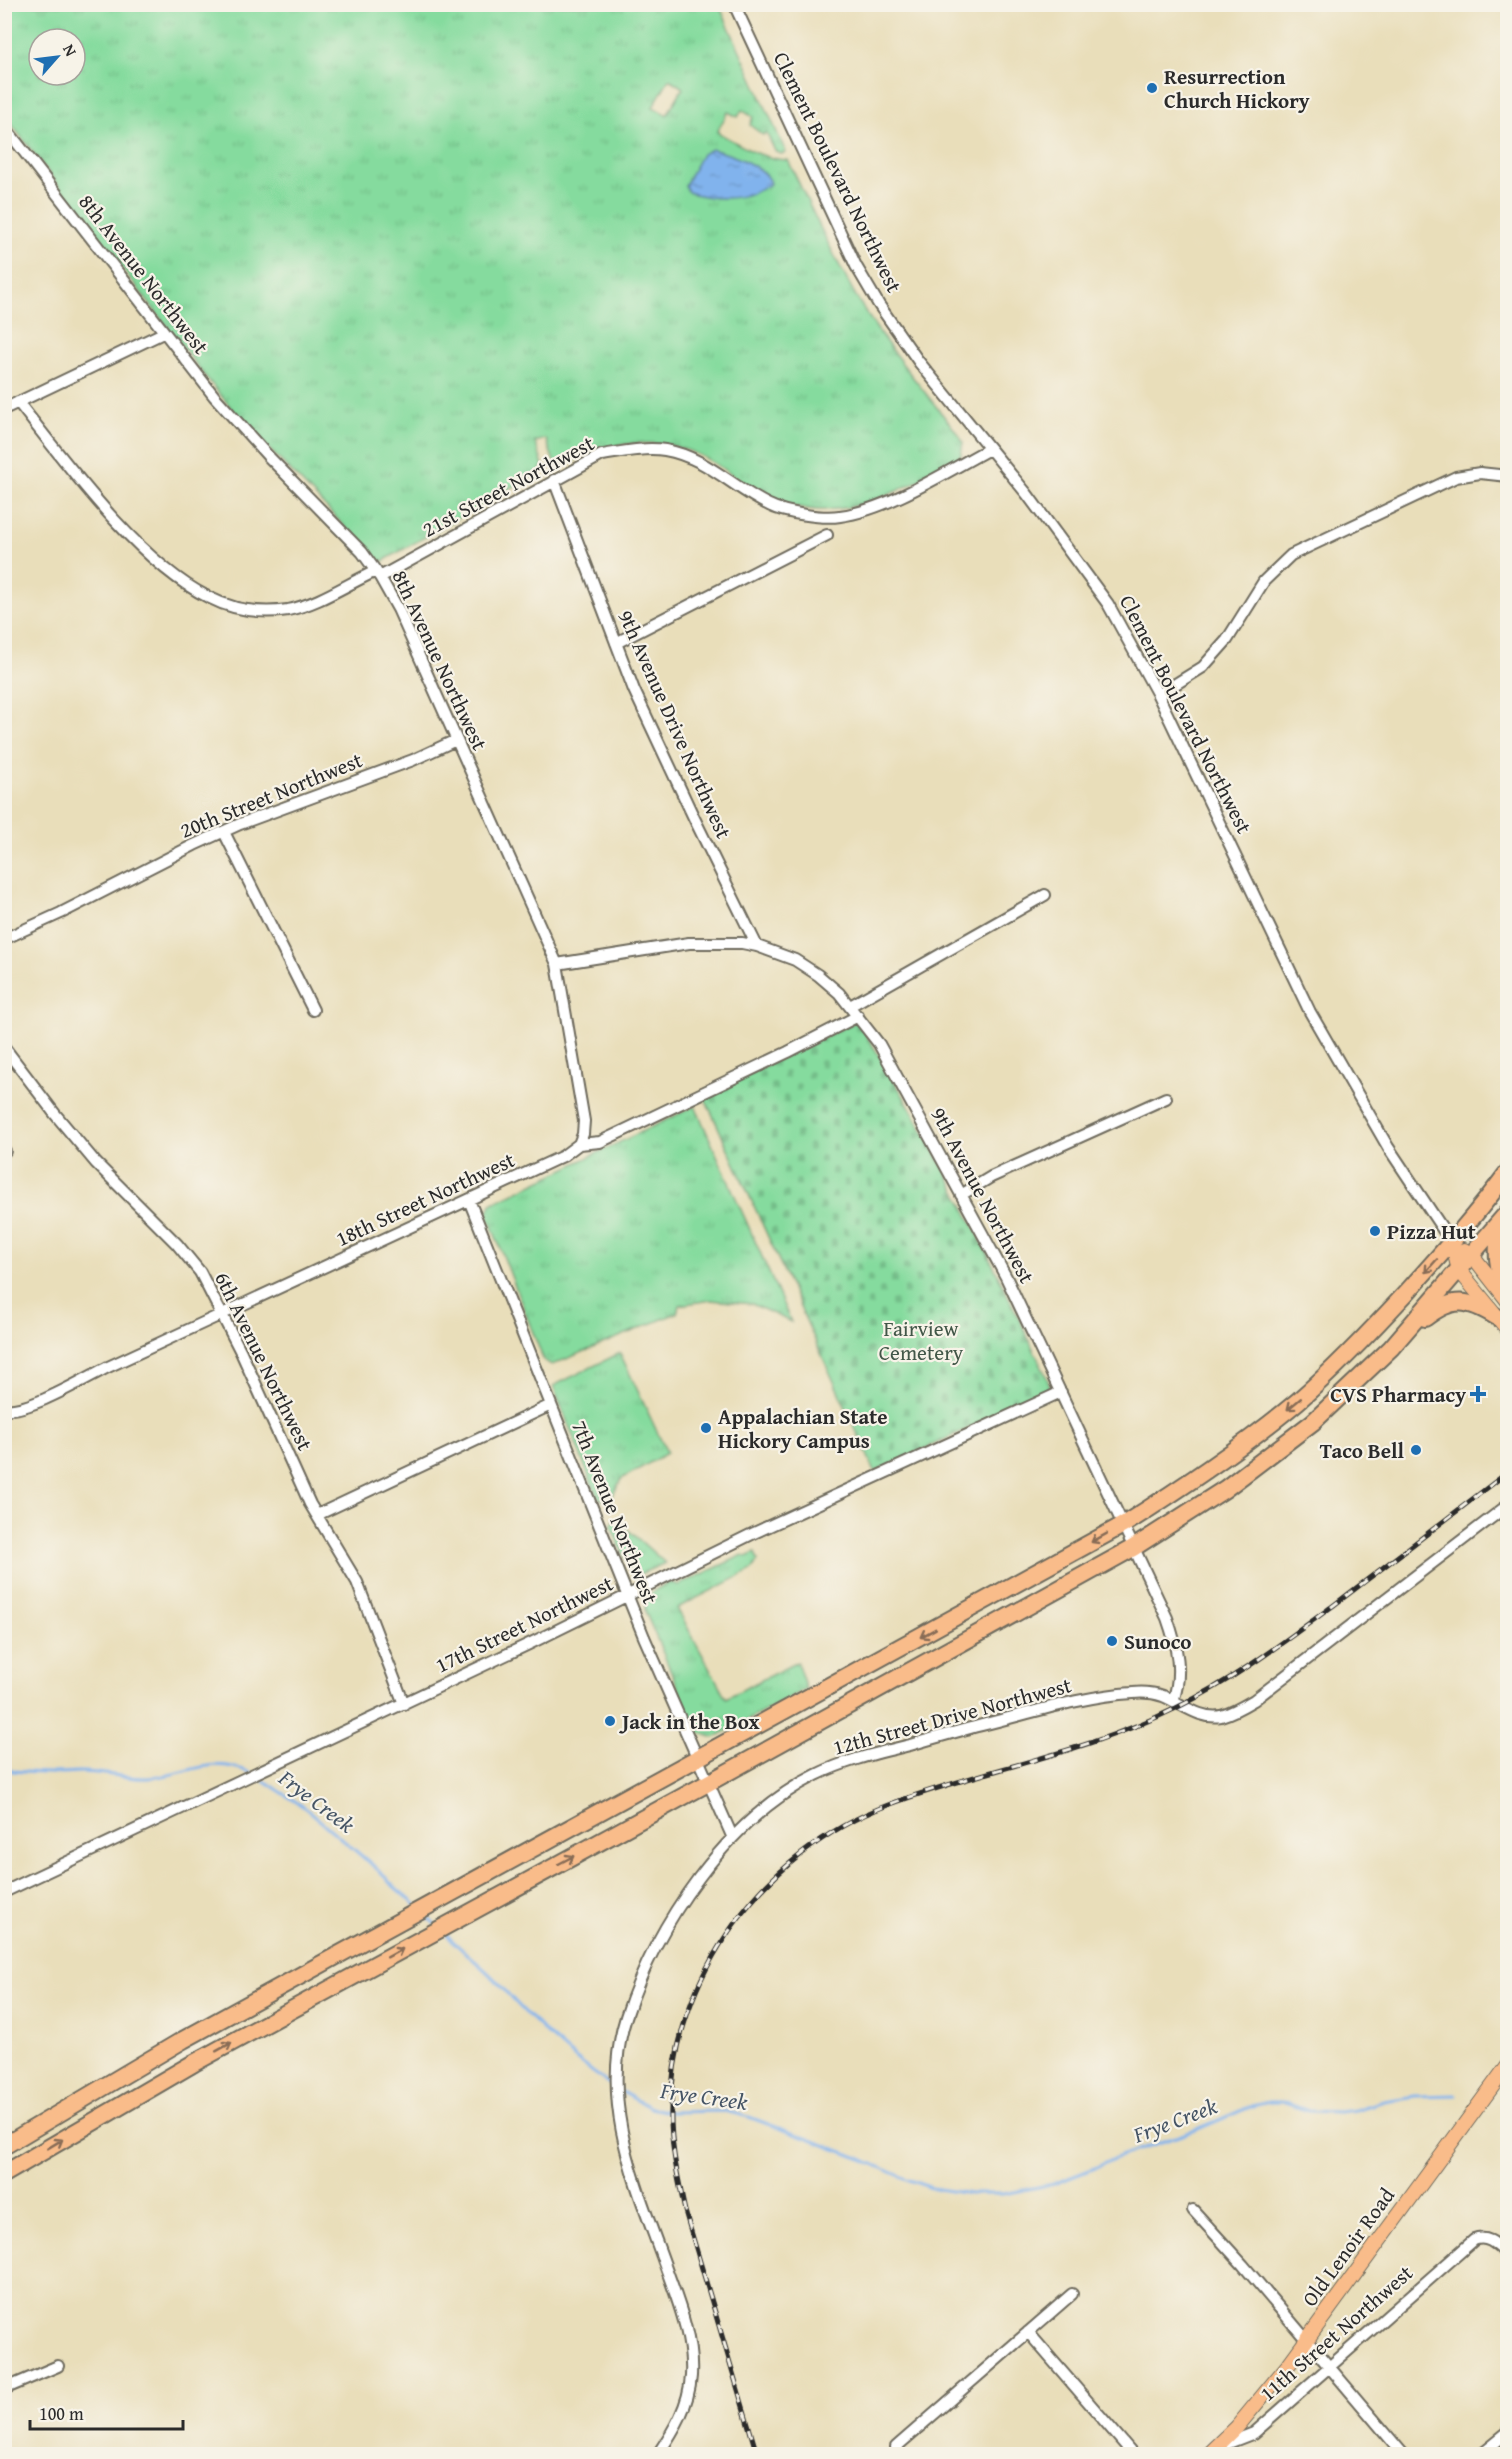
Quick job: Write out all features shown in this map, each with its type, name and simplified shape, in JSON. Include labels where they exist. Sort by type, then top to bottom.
[{"type":"highway","points":[[4,2146],[183,2040],[1123,1525],[1213,1466],[1299,1400],[1372,1330],[1452,1243],[1508,1172]]},
{"type":"highway","points":[[1401,1337],[1504,1216]]},
{"type":"highway","points":[[1504,1216],[1496,1243],[1497,1264],[1508,1295]]},
{"type":"highway","points":[[4,2174],[194,2063],[1133,1548],[1226,1489],[1305,1428],[1401,1337],[1435,1310],[1450,1303],[1465,1301],[1480,1306],[1502,1323]]},
{"type":"main road","name":"Clement Boulevard Northwest","points":[[1452,1243],[1472,1255],[1508,1301]]},
{"type":"main road","name":"Clement Boulevard Northwest","points":[[1452,1243],[1459,1270],[1502,1323]]},
{"type":"main road","name":"Old Lenoir Road","points":[[1213,2451],[1264,2397],[1508,2065]]},
{"type":"street","name":"Clement Boulevard Northwest","points":[[734,4],[856,266],[905,344],[1027,494],[1088,574],[1127,635],[1310,1012],[1388,1147],[1452,1243]]},
{"type":"street","name":"8th Avenue Northwest","points":[[4,126],[163,333],[238,425],[339,527],[378,574],[398,609],[557,964],[584,1121],[579,1144]]},
{"type":"street","points":[[4,409],[163,333]]},
{"type":"street","name":"21st Street Northwest","points":[[18,402],[87,488],[130,534],[178,577],[209,598],[247,610],[268,612],[288,610],[317,601],[378,574],[602,456],[635,450],[665,450],[703,463],[770,506],[801,514],[838,517],[873,509],[989,449]]},
{"type":"street","points":[[1158,695],[1203,667],[1227,640],[1263,581],[1291,555],[1451,479],[1480,473],[1508,476]]},
{"type":"street","name":"9th Avenue Drive Northwest","points":[[554,480],[634,690],[757,945]]},
{"type":"street","points":[[616,643],[826,534]]},
{"type":"street","name":"20th Street Northwest","points":[[4,939],[62,914],[194,844],[413,760],[456,740]]},
{"type":"street","points":[[224,832],[313,1010]]},
{"type":"street","points":[[850,1006],[1045,895]]},
{"type":"street","name":"9th Avenue Northwest","points":[[557,964],[688,944],[726,942],[757,945],[781,953],[807,967],[829,984],[850,1006],[879,1044],[1006,1277],[1123,1525],[1174,1637],[1179,1673],[1173,1701]]},
{"type":"street","name":"18th Street Northwest","points":[[4,1409],[17,1409],[39,1401],[563,1156],[579,1144],[600,1142],[858,1016]]},
{"type":"street","name":"6th Avenue Northwest","points":[[4,1047],[96,1163],[189,1258],[208,1286],[317,1515],[357,1582],[404,1704]]},
{"type":"street","points":[[961,1195],[991,1177],[1166,1098]]},
{"type":"street","name":"7th Avenue Northwest","points":[[469,1200],[628,1595],[697,1760],[732,1836]]},
{"type":"street","name":"17th Street Northwest","points":[[4,1892],[404,1704],[754,1533],[1061,1392]]},
{"type":"street","points":[[317,1515],[551,1405]]},
{"type":"street","name":"12th Street Drive Northwest","points":[[658,2454],[680,2418],[687,2399],[691,2374],[688,2345],[681,2312],[626,2154],[616,2101],[616,2075],[625,2019],[647,1963],[713,1857],[732,1836],[765,1807],[800,1783],[855,1759],[1017,1716],[1114,1696],[1156,1694],[1180,1706],[1212,1717],[1222,1716],[1242,1707],[1508,1504]]},
{"type":"street","points":[[1193,2210],[1243,2265],[1403,2454]]},
{"type":"street","name":"11th Street Northwest","points":[[1213,2451],[1254,2433],[1474,2240],[1486,2238],[1508,2255]]},
{"type":"street","points":[[896,2447],[1072,2294]]},
{"type":"street","points":[[1028,2332],[1133,2454]]},
{"type":"street","points":[[4,2389],[58,2366]]},
{"type":"street","points":[[1481,2454],[1508,2432]]},
{"type":"green space","points":[[5,5],[719,5],[786,152],[781,154],[775,151],[766,132],[763,135],[750,125],[753,117],[742,110],[738,117],[728,112],[717,132],[760,154],[788,160],[831,250],[860,303],[895,354],[963,442],[961,455],[954,463],[906,487],[858,505],[834,509],[809,509],[783,503],[757,491],[711,461],[688,450],[650,443],[623,444],[596,451],[558,466],[555,465],[546,439],[535,442],[543,465],[539,472],[383,561],[378,561],[241,420],[5,116]],"holes":[[[669,79],[683,88],[667,115],[653,107]]]},
{"type":"green space","name":"Fairview Cemetery","points":[[857,1021],[937,1155],[985,1248],[1052,1389],[875,1472],[704,1096]]},
{"type":"green space","points":[[695,1106],[791,1322],[752,1304],[711,1300],[679,1305],[677,1313],[552,1365],[544,1361],[487,1214],[491,1204]]},
{"type":"green space","points":[[620,1353],[667,1453],[621,1479],[609,1503],[597,1497],[553,1386]]},
{"type":"green space","points":[[615,1519],[665,1563],[633,1577],[611,1526]]},
{"type":"green space","points":[[755,1553],[758,1561],[752,1570],[677,1608],[726,1698],[797,1662],[806,1689],[714,1738],[697,1732],[645,1611],[645,1605],[652,1592],[670,1582],[679,1585],[743,1555],[746,1557]]},
{"type":"water","points":[[711,149],[754,166],[767,177],[770,184],[751,194],[730,198],[709,197],[688,192],[685,185],[702,154]]},
{"type":"waterway","name":"Frye Creek","points":[[4,1770],[41,1773],[87,1772],[147,1778],[223,1765],[251,1773]]},
{"type":"waterway","name":"Frye Creek","points":[[257,1776],[304,1807],[416,1905]]},
{"type":"waterway","name":"Frye Creek","points":[[424,1914],[437,1926]]},
{"type":"waterway","name":"Frye Creek","points":[[444,1932],[492,1976],[524,2012],[553,2039],[615,2088]]},
{"type":"waterway","name":"Frye Creek","points":[[620,2091],[651,2108],[670,2112],[725,2111],[749,2117],[862,2159],[909,2180],[932,2188],[970,2194],[1003,2194],[1053,2184],[1115,2158],[1193,2131],[1252,2106],[1269,2102],[1282,2102],[1309,2111],[1339,2112],[1415,2096],[1456,2095]]},
{"type":"railway","points":[[757,2454],[685,2211],[675,2161],[671,2122],[676,2060],[688,2012],[708,1966],[734,1924],[766,1886],[802,1853],[843,1826],[888,1805],[924,1792],[1106,1738],[1198,1697],[1257,1660],[1314,1619],[1508,1472]]},
{"type":"place","name":"Resurrection Church Hickory","points":[[1152,88]]},
{"type":"place","name":"Pizza Hut","points":[[1375,1231]]},
{"type":"place","name":"CVS Pharmacy","points":[[1478,1394]]},
{"type":"place","name":"Appalachian State Hickory Campus","points":[[706,1428]]},
{"type":"place","name":"Taco Bell","points":[[1416,1450]]},
{"type":"place","name":"Sunoco","points":[[1112,1641]]},
{"type":"place","name":"Jack in the Box","points":[[610,1721]]}]
